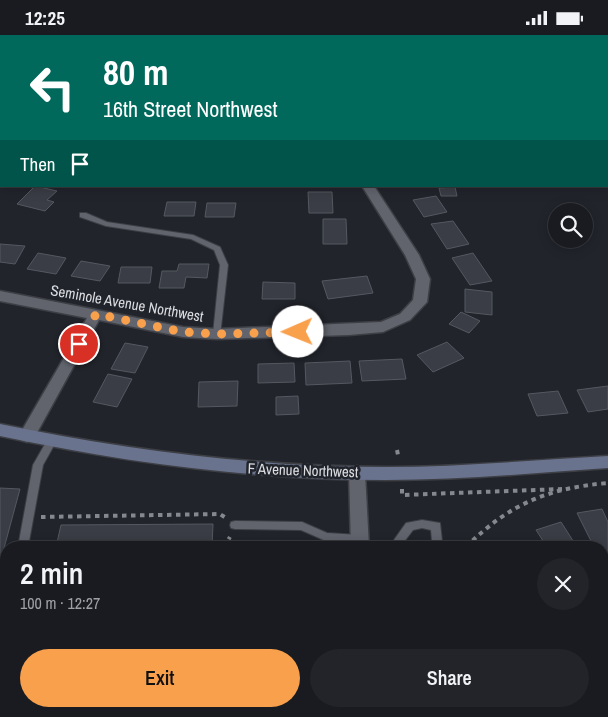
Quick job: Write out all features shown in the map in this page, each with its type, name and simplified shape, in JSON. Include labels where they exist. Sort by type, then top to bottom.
[{"type":"main road","name":"F Avenue Northwest","points":[[0,430],[135,455],[230,467],[356,473],[462,471],[608,463]]},
{"type":"street","name":"Seminole Avenue Northwest","points":[[0,296],[183,332],[217,334],[349,330],[383,327],[405,317],[420,302],[423,279],[412,255],[369,187]]},
{"type":"street","points":[[27,436],[96,314]]},
{"type":"street","points":[[356,473],[360,541]]},
{"type":"lane","points":[[83,215],[106,224],[193,237],[217,249],[224,265],[217,334]]},
{"type":"lane","points":[[24,541],[38,465],[52,440]]},
{"type":"lane","points":[[399,541],[410,526],[422,524],[436,526],[438,541]]},
{"type":"lane","points":[[235,525],[302,526],[326,537],[349,541]]},
{"type":"path","points":[[402,489],[402,495],[562,489],[608,483]]},
{"type":"path","points":[[472,541],[493,521],[538,496],[562,489]]},
{"type":"path","points":[[28,517],[220,514],[235,525]]},
{"type":"building","points":[[34,187],[57,191],[47,200],[54,202],[45,211],[17,204]]},
{"type":"building","points":[[455,187],[457,196],[441,196],[439,188]]},
{"type":"building","points":[[308,192],[332,192],[333,213],[309,213]]},
{"type":"building","points":[[436,196],[447,212],[424,217],[413,200]]},
{"type":"building","points":[[167,202],[196,202],[194,216],[164,216]]},
{"type":"building","points":[[207,203],[236,203],[234,217],[205,217]]},
{"type":"building","points":[[323,219],[346,219],[347,244],[323,244]]},
{"type":"building","points":[[453,221],[469,244],[447,249],[431,224]]},
{"type":"building","points":[[0,244],[25,246],[15,264],[0,262]]},
{"type":"building","points":[[38,253],[66,258],[56,274],[27,269]]},
{"type":"building","points":[[473,253],[492,281],[470,285],[452,258]]},
{"type":"building","points":[[81,261],[110,266],[100,281],[71,276]]},
{"type":"building","points":[[179,264],[209,264],[207,278],[186,277],[184,288],[159,288],[162,271],[177,271]]},
{"type":"building","points":[[121,267],[152,267],[150,283],[118,283]]},
{"type":"building","points":[[367,276],[373,293],[328,299],[322,281]]},
{"type":"building","points":[[263,282],[295,283],[295,299],[262,299]]},
{"type":"building","points":[[465,289],[492,292],[492,315],[465,312]]},
{"type":"building","points":[[461,312],[480,321],[469,333],[449,324]]},
{"type":"building","points":[[447,342],[464,358],[433,372],[417,355]]},
{"type":"building","points":[[125,343],[148,347],[135,373],[111,369]]},
{"type":"building","points":[[402,359],[406,379],[362,381],[359,361]]},
{"type":"building","points":[[350,361],[352,383],[306,385],[305,363]]},
{"type":"building","points":[[294,363],[295,382],[258,383],[258,364]]},
{"type":"building","points":[[108,374],[132,379],[117,407],[93,402]]},
{"type":"building","points":[[238,381],[237,406],[198,407],[199,382]]},
{"type":"building","points":[[608,386],[608,409],[588,412],[577,390]]},
{"type":"building","points":[[558,391],[568,413],[537,416],[528,394]]},
{"type":"building","points":[[298,396],[299,414],[276,415],[276,397]]},
{"type":"building","points":[[0,488],[20,489],[6,541],[0,541]]},
{"type":"building","points":[[602,509],[608,522],[608,541],[591,541],[577,513]]},
{"type":"building","points":[[561,522],[573,541],[543,541],[536,530]]},
{"type":"building","points":[[213,524],[212,541],[57,541],[61,525]]},
{"type":"route","points":[[79,344],[96,314],[183,332],[217,334],[298,332]]}]
